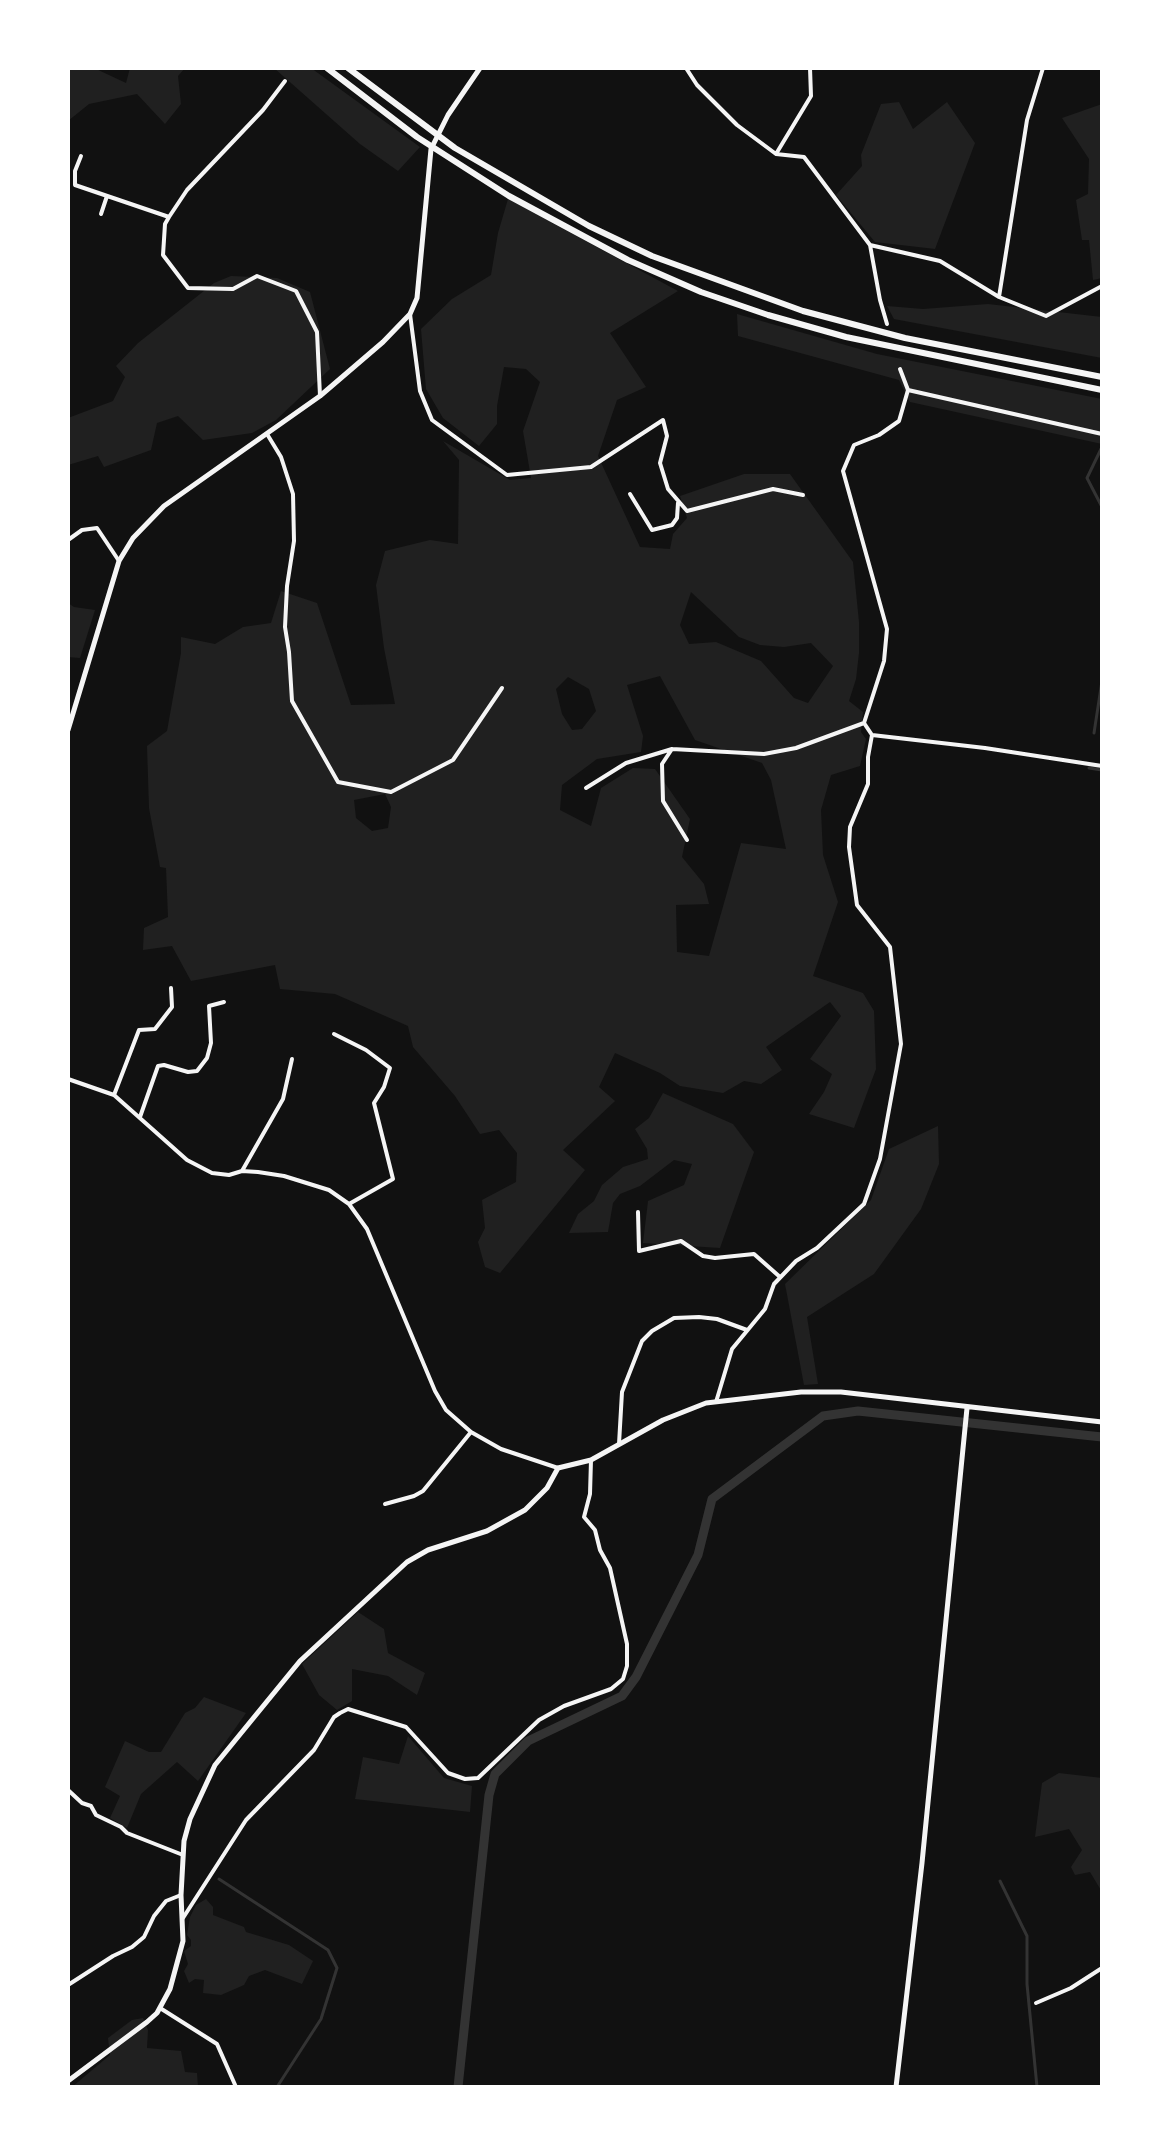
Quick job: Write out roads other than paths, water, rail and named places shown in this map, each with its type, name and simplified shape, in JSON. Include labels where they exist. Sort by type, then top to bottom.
[{"type":"highway","points":[[327,68],[451,161],[574,232],[701,292],[846,337],[1102,390]]},
{"type":"highway","points":[[348,68],[455,148],[589,226],[652,256],[803,311],[905,338],[1102,377]]},
{"type":"street","points":[[68,730],[119,561],[133,538],[164,506],[320,396],[383,342],[410,314],[417,298],[431,149],[455,103],[480,68]]},
{"type":"street","points":[[686,68],[697,85],[737,125],[776,154],[804,157],[870,245],[887,324]]},
{"type":"street","points":[[776,154],[811,96],[810,68]]},
{"type":"street","points":[[999,297],[1027,120],[1043,68]]},
{"type":"street","points":[[285,81],[263,110],[187,190],[165,224],[163,255],[188,288],[233,289],[257,276],[296,291],[317,332],[320,396]]},
{"type":"street","points":[[81,156],[75,171],[75,185],[169,217]]},
{"type":"street","points":[[101,214],[107,196]]},
{"type":"street","points":[[870,245],[940,261],[999,297],[1046,316],[1102,286]]},
{"type":"street","points":[[410,314],[420,391],[432,420],[507,475],[591,467],[663,420],[667,436],[660,463],[668,489],[687,511],[773,489],[803,495]]},
{"type":"street","points":[[864,723],[884,661],[887,629],[843,471],[854,445],[879,435],[899,421],[908,390],[900,369]]},
{"type":"street","points":[[908,390],[1102,434]]},
{"type":"street","points":[[267,434],[281,457],[293,494],[294,541],[285,627],[292,701],[338,782],[391,792],[453,760],[502,688]]},
{"type":"street","points":[[630,494],[652,530],[672,525],[677,518],[678,500]]},
{"type":"street","points":[[68,540],[82,530],[97,528],[119,561]]},
{"type":"street","points":[[716,1402],[732,1349],[765,1309],[774,1284],[796,1261],[817,1248],[864,1204],[880,1159],[901,1044],[890,947],[857,905],[849,847],[850,827],[868,784],[872,735],[864,723]]},
{"type":"street","points":[[586,788],[626,763],[672,749],[764,754],[796,748],[864,723]]},
{"type":"street","points":[[872,735],[1102,766]]},
{"type":"street","points":[[672,749],[662,764],[663,801],[687,840]]},
{"type":"street","points":[[114,1095],[139,1030],[155,1029],[172,1007],[171,988]]},
{"type":"street","points":[[140,1117],[158,1066],[197,1071],[207,1058],[211,1043],[209,1006],[224,1002]]},
{"type":"street","points":[[334,1034],[366,1050],[390,1068],[384,1087],[374,1103],[393,1179],[349,1204]]},
{"type":"street","points":[[242,1171],[283,1099],[292,1059]]},
{"type":"street","points":[[68,1079],[114,1095],[187,1160],[212,1173],[258,1172],[307,1182],[329,1190],[349,1204],[367,1229],[435,1391],[453,1419],[501,1449],[558,1468],[591,1460],[684,1410],[716,1402],[801,1392],[841,1392],[967,1411],[1102,1422]]},
{"type":"street","points":[[638,1212],[639,1251],[681,1241],[703,1256],[715,1258],[754,1254],[780,1277]]},
{"type":"street","points":[[619,1445],[622,1392],[642,1341],[652,1331],[674,1318],[685,1317],[717,1319],[747,1330]]},
{"type":"street","points":[[896,2087],[922,1863],[967,1411]]},
{"type":"street","points":[[385,1504],[423,1491],[471,1432]]},
{"type":"street","points":[[183,1918],[246,1820],[314,1750],[334,1717],[340,1713],[348,1709],[406,1727],[448,1773],[465,1779],[478,1778],[539,1720],[564,1706],[611,1689],[623,1679],[627,1666],[627,1644],[610,1568],[600,1550],[595,1530],[584,1517],[590,1494],[591,1460]]},
{"type":"street","points":[[68,2081],[147,2022],[160,2008],[170,1989],[181,1957],[184,1841],[190,1819],[215,1765],[310,1651],[407,1562],[428,1550],[487,1531],[525,1510],[547,1488],[558,1468]]},
{"type":"street","points":[[68,1790],[82,1803],[91,1806],[96,1815],[127,1833],[183,1855]]},
{"type":"street","points":[[68,1985],[132,1947],[144,1937],[154,1916],[166,1901],[181,1895]]},
{"type":"street","points":[[1036,2003],[1071,1988],[1102,1968]]},
{"type":"street","points":[[160,2008],[217,2044],[236,2087]]},
{"type":"waterway","points":[[1101,449],[1087,478],[1102,507]]},
{"type":"waterway","points":[[1094,733],[1102,681]]},
{"type":"waterway","points":[[1089,768],[1102,770]]},
{"type":"waterway","points":[[458,2087],[489,1795],[495,1774],[528,1741],[622,1696],[636,1677],[698,1555],[712,1499],[823,1416],[858,1411],[1102,1437]]},
{"type":"waterway","points":[[219,1879],[328,1950],[337,1968],[321,2019],[277,2087]]},
{"type":"waterway","points":[[1000,1881],[1027,1936],[1027,1984],[1037,2087]]}]
